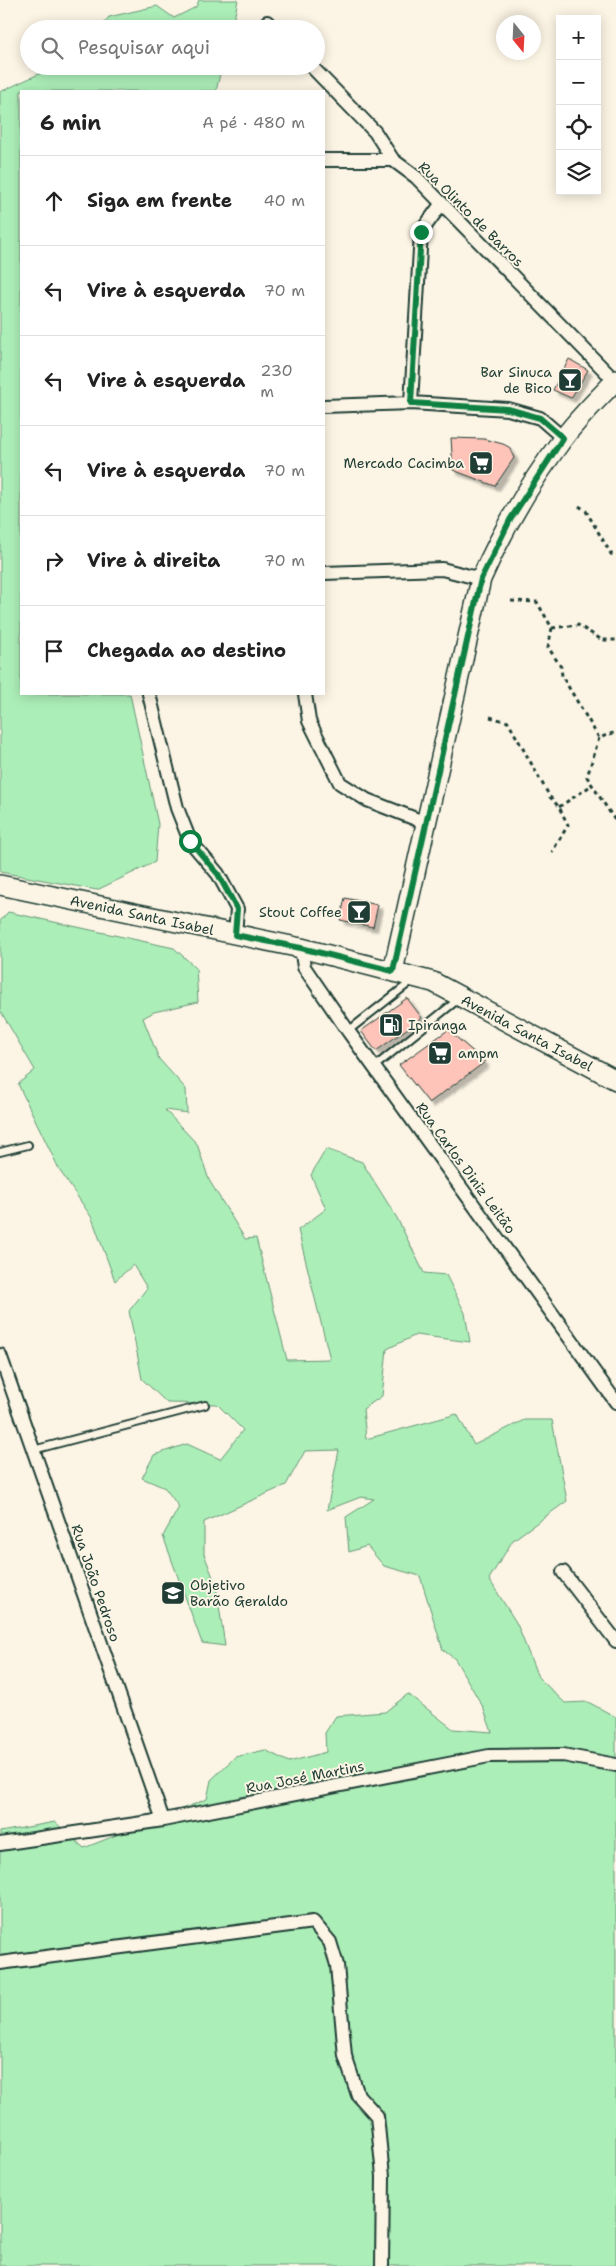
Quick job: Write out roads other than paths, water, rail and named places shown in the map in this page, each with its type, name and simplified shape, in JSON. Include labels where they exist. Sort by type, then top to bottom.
[{"type":"main road","points":[[393,971],[481,579],[510,520],[563,438],[615,380]]},
{"type":"main road","name":"Avenida Santa Isabel","points":[[2,888],[301,948],[436,984],[616,1080]]},
{"type":"street","name":"Rua Olinto de Barros","points":[[319,75],[375,132],[393,160],[416,177],[615,380]]},
{"type":"street","points":[[325,160],[393,160]]},
{"type":"street","points":[[411,403],[421,232],[442,203]]},
{"type":"street","points":[[325,406],[411,403],[508,409],[540,418],[563,438]]},
{"type":"street","points":[[325,574],[442,570],[481,579]]},
{"type":"street","points":[[149,695],[177,808],[190,841],[218,874],[237,909],[235,935]]},
{"type":"street","points":[[304,695],[309,720],[340,783],[367,800],[426,823]]},
{"type":"street","name":"Rua Carlos Diniz Leitão","points":[[301,948],[304,967],[348,1031],[616,1402]]},
{"type":"street","name":"Rua João Pedroso","points":[[0,1355],[163,1820]]},
{"type":"street","points":[[563,1572],[616,1641]]},
{"type":"street","name":"Rua José Martins","points":[[0,1844],[163,1820],[489,1756],[563,1755],[616,1765]]},
{"type":"street","points":[[0,1962],[314,1922],[330,1942],[337,1965],[346,2056],[358,2095],[377,2116],[383,2176],[382,2266]]},
{"type":"lane","points":[[348,1031],[416,978]]},
{"type":"lane","points":[[374,1067],[461,998]]},
{"type":"lane","points":[[0,1152],[28,1145]]},
{"type":"lane","points":[[33,1450],[205,1405]]},
{"type":"place","name":"Bar Sinuca de Bico","points":[[570,380]]},
{"type":"place","name":"Mercado Cacimba","points":[[481,463]]},
{"type":"place","name":"Stout Coffee","points":[[359,912]]},
{"type":"place","name":"Ipiranga","points":[[391,1025]]},
{"type":"place","name":"ampm","points":[[440,1053]]},
{"type":"place","name":"Objetivo Barão Geraldo","points":[[173,1593]]}]
